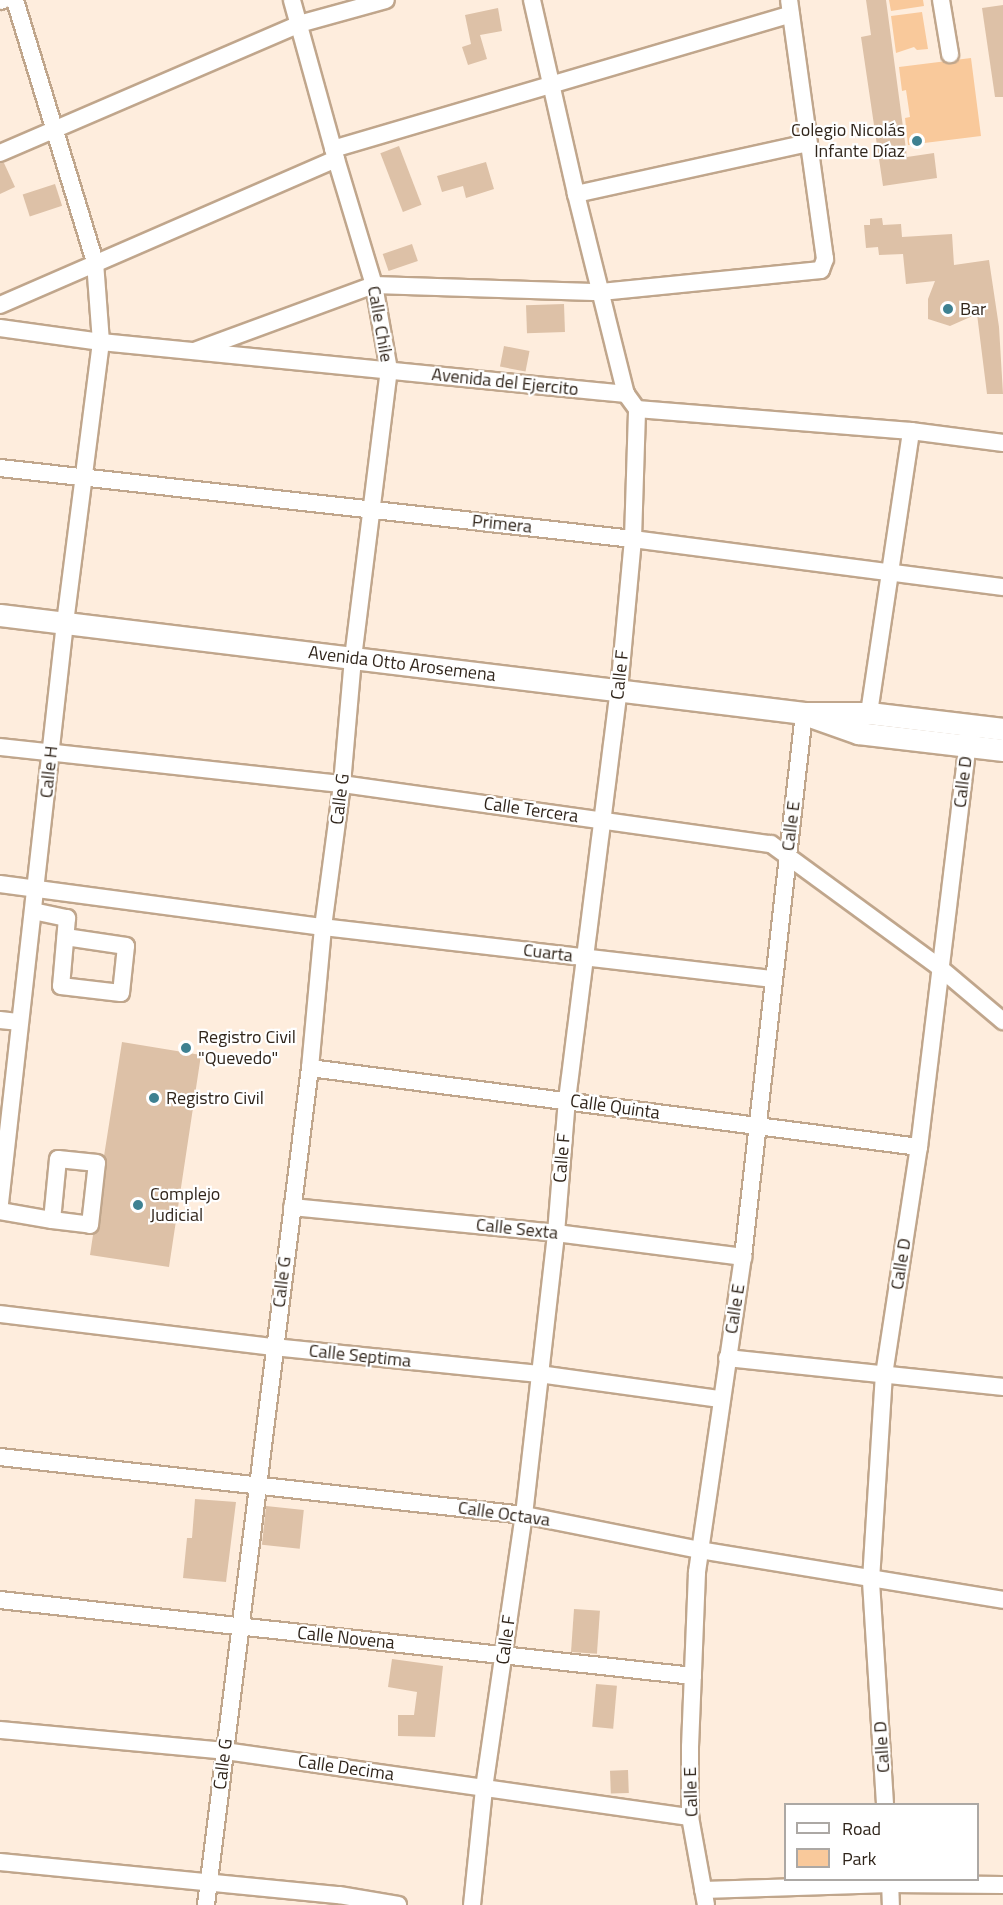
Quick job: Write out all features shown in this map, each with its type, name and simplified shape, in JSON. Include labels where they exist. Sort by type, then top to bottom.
[{"type":"main road","name":"Avenida Otto Arosemena","points":[[0,615],[804,713],[869,713],[969,735],[1003,750]]},
{"type":"main road","name":"Avenida Otto Arosemena","points":[[804,713],[858,733],[969,735],[1003,729]]},
{"type":"street","name":"Calle H","points":[[0,1203],[2,1160],[101,342],[95,262],[15,0]]},
{"type":"street","name":"Calle Chile","points":[[292,0],[334,154],[374,285],[389,370],[353,658]]},
{"type":"street","points":[[0,153],[299,24],[386,0]]},
{"type":"street","points":[[532,0],[576,195],[626,394],[637,409],[911,431],[1003,443]]},
{"type":"street","points":[[941,0],[950,54]]},
{"type":"street","points":[[0,304],[334,154],[790,7],[824,266],[818,272],[601,292],[374,285],[193,351]]},
{"type":"street","points":[[576,195],[807,143]]},
{"type":"street","name":"Avenida del Ejercito","points":[[0,328],[101,342],[626,394]]},
{"type":"street","name":"Calle F","points":[[472,1905],[484,1788],[524,1515],[556,1233],[567,1100],[619,690],[633,539],[637,409]]},
{"type":"street","points":[[869,713],[911,431]]},
{"type":"street","name":"Primera","points":[[0,468],[633,539],[1003,587]]},
{"type":"street","name":"Calle G","points":[[206,1905],[310,1068],[323,927],[342,784],[353,658]]},
{"type":"street","name":"Calle E","points":[[704,1897],[690,1817],[699,1550],[742,1257],[804,713]]},
{"type":"street","name":"Calle D","points":[[885,1803],[871,1580],[884,1375],[919,1147],[939,967],[969,735]]},
{"type":"street","name":"Calle Tercera","points":[[0,747],[342,784],[771,844],[939,967],[1003,1021]]},
{"type":"street","name":"Cuarta","points":[[0,884],[323,927],[772,979]]},
{"type":"street","points":[[33,911],[66,917],[61,986],[121,993],[126,946],[66,937]]},
{"type":"street","points":[[0,1020],[20,1022]]},
{"type":"street","name":"Calle Quinta","points":[[310,1068],[919,1147]]},
{"type":"street","name":"Calle Sexta","points":[[292,1207],[556,1233],[742,1257]]},
{"type":"street","points":[[0,1211],[51,1220]]},
{"type":"street","name":"Calle Septima","points":[[0,1314],[274,1347],[539,1374],[720,1399]]},
{"type":"street","points":[[727,1358],[1003,1387]]},
{"type":"street","name":"Calle Octava","points":[[0,1457],[524,1515],[699,1550],[1003,1600]]},
{"type":"street","name":"Calle Novena","points":[[0,1600],[693,1676]]},
{"type":"street","name":"Calle Decima","points":[[0,1730],[225,1751],[690,1817]]},
{"type":"street","points":[[0,1862],[339,1895],[398,1905]]},
{"type":"street","points":[[890,1882],[891,1905]]},
{"type":"street","points":[[704,1897],[890,1882],[1003,1884]]},
{"type":"green space","points":[[889,0],[923,0],[924,6],[891,11]]},
{"type":"green space","points":[[922,12],[928,49],[917,50],[914,47],[896,53],[891,16]]},
{"type":"green space","points":[[971,58],[981,136],[908,145],[905,118],[910,117],[906,90],[902,91],[899,67]]},
{"type":"building","points":[[866,0],[886,0],[907,157],[934,153],[937,178],[883,186],[861,37],[871,35]]},
{"type":"building","points":[[1003,5],[1003,97],[995,97],[982,8]]},
{"type":"building","points":[[498,8],[502,31],[480,35],[487,59],[468,65],[462,47],[471,44],[465,15]]},
{"type":"building","points":[[399,146],[422,205],[403,212],[380,153]]},
{"type":"building","points":[[486,162],[494,189],[466,198],[463,186],[442,192],[437,176]]},
{"type":"building","points":[[0,163],[4,163],[15,187],[0,194]]},
{"type":"building","points":[[55,184],[62,206],[30,216],[23,195]]},
{"type":"building","points":[[882,218],[883,225],[901,224],[902,237],[952,234],[954,265],[989,260],[999,327],[1003,394],[987,394],[977,314],[950,326],[928,319],[928,299],[935,281],[906,284],[903,254],[879,255],[878,247],[866,248],[864,225],[870,225],[870,219]]},
{"type":"building","points":[[412,244],[418,261],[389,271],[383,254]]},
{"type":"building","points":[[564,304],[565,332],[527,333],[526,305]]},
{"type":"building","points":[[504,346],[530,351],[526,372],[500,367]]},
{"type":"building","points":[[122,1042],[201,1055],[169,1267],[90,1255],[93,1235],[100,1226],[107,1164],[104,1156]]},
{"type":"building","points":[[195,1499],[236,1502],[226,1582],[183,1578],[187,1538],[192,1538]]},
{"type":"building","points":[[266,1506],[304,1510],[300,1549],[262,1545]]},
{"type":"building","points":[[574,1609],[600,1611],[597,1654],[571,1652]]},
{"type":"building","points":[[392,1659],[443,1666],[435,1737],[398,1736],[398,1715],[414,1715],[417,1692],[388,1687]]},
{"type":"building","points":[[596,1684],[617,1686],[613,1729],[592,1727]]},
{"type":"building","points":[[628,1770],[629,1793],[611,1794],[610,1771]]},
{"type":"place","name":"Colegio Nicolás Infante Díaz","points":[[917,141]]},
{"type":"place","name":"Bar","points":[[948,309]]},
{"type":"place","name":"Registro Civil \"Quevedo\"","points":[[186,1048]]},
{"type":"place","name":"Registro Civil","points":[[154,1098]]},
{"type":"place","name":"Complejo Judicial","points":[[138,1205]]}]
